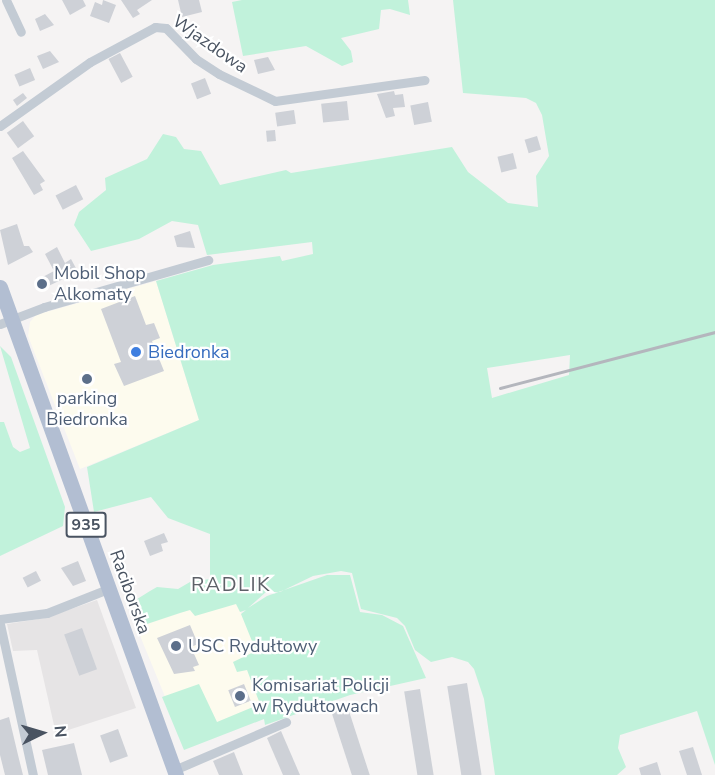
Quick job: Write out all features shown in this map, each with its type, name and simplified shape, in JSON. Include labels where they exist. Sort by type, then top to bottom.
[{"type":"main road","name":"Raciborska","points":[[0,287],[6,322],[108,589],[175,773]]},
{"type":"street","points":[[6,0],[21,32]]},
{"type":"street","name":"Wjazdowa","points":[[0,126],[90,62],[155,27],[166,28],[196,59],[219,75],[275,101],[425,80]]},
{"type":"street","points":[[6,322],[208,260]]},
{"type":"street","points":[[0,619],[47,614],[108,589]]},
{"type":"street","points":[[0,624],[33,775]]},
{"type":"street","points":[[175,773],[286,722]]},
{"type":"shaded area","points":[[156,281],[199,420],[80,469],[28,336],[30,322],[36,315]]},
{"type":"shaded area","points":[[97,600],[136,708],[56,734],[37,650],[13,651],[7,624],[45,618]]},
{"type":"shaded area","points":[[236,601],[258,651],[239,670],[251,670],[263,705],[214,726],[166,699],[136,626],[187,609]]},
{"type":"green space","points":[[242,0],[408,0],[410,15],[390,9],[381,10],[379,29],[341,38],[351,51],[353,62],[342,66],[306,46],[243,56],[232,2]]},
{"type":"green space","points":[[453,0],[715,0],[715,765],[697,711],[620,735],[618,748],[626,767],[617,775],[495,775],[484,699],[474,669],[468,662],[452,657],[431,662],[415,650],[405,626],[397,618],[361,609],[352,573],[341,571],[313,576],[284,590],[327,575],[350,575],[360,612],[382,615],[403,626],[426,678],[350,695],[265,725],[264,719],[184,750],[162,697],[199,684],[217,722],[260,704],[247,670],[237,672],[233,662],[256,651],[241,614],[246,610],[240,612],[236,604],[195,616],[190,610],[147,624],[139,621],[134,601],[150,591],[157,587],[178,589],[190,582],[210,579],[210,534],[168,518],[151,497],[94,512],[87,467],[199,420],[156,281],[213,265],[280,256],[282,261],[313,254],[312,242],[207,255],[198,225],[172,221],[139,239],[91,251],[74,225],[79,212],[106,190],[105,178],[147,159],[163,134],[176,137],[184,149],[201,151],[220,185],[286,170],[291,173],[452,147],[468,172],[508,203],[538,207],[536,176],[549,156],[542,115],[536,103],[526,98],[463,93]],"holes":[[[570,355],[569,375],[492,398],[487,368]],[[266,592],[278,592],[248,608]]]},
{"type":"green space","points":[[0,346],[11,357],[65,507],[63,526],[0,556],[0,422],[4,422],[13,447],[20,452],[30,448]]},
{"type":"building","points":[[62,0],[83,0],[86,6],[70,15]]},
{"type":"building","points":[[103,0],[116,5],[109,23],[90,16],[95,2],[102,5]]},
{"type":"building","points":[[121,0],[152,0],[137,10],[140,14],[133,18]]},
{"type":"building","points":[[178,0],[199,0],[202,12],[182,17]]},
{"type":"building","points":[[45,14],[54,25],[40,31],[35,19]]},
{"type":"building","points":[[50,51],[59,62],[43,69],[37,56]]},
{"type":"building","points":[[120,53],[133,77],[121,83],[109,59]]},
{"type":"building","points":[[268,57],[275,70],[258,74],[254,60]]},
{"type":"building","points":[[30,68],[35,80],[19,87],[14,75]]},
{"type":"building","points":[[205,78],[211,94],[197,99],[191,83]]},
{"type":"building","points":[[394,91],[395,95],[403,94],[405,107],[393,108],[395,116],[386,118],[377,94]]},
{"type":"building","points":[[23,93],[27,98],[17,106],[13,100]]},
{"type":"building","points":[[347,101],[349,120],[323,123],[321,104]]},
{"type":"building","points":[[428,102],[432,122],[414,125],[410,105]]},
{"type":"building","points":[[294,110],[296,124],[277,127],[275,113]]},
{"type":"building","points":[[23,121],[34,136],[18,148],[7,133]]},
{"type":"building","points":[[275,130],[276,141],[267,142],[266,131]]},
{"type":"building","points":[[537,136],[541,149],[529,153],[525,140]]},
{"type":"building","points":[[23,151],[45,181],[40,184],[43,190],[34,195],[12,158]]},
{"type":"building","points":[[513,153],[517,169],[501,172],[497,157]]},
{"type":"building","points":[[76,185],[83,199],[63,210],[56,195]]},
{"type":"building","points":[[17,224],[24,246],[29,246],[33,252],[8,265],[0,230]]},
{"type":"building","points":[[190,231],[195,248],[177,247],[174,236]]},
{"type":"building","points":[[57,247],[65,263],[71,259],[78,272],[42,289],[37,280],[54,271],[45,254]]},
{"type":"building","name":"Biedronka","points":[[135,296],[146,325],[154,323],[160,338],[152,341],[164,371],[124,386],[114,364],[121,362],[101,309]]},
{"type":"building","points":[[164,533],[168,542],[161,544],[163,551],[150,556],[144,541]]},
{"type":"building","points":[[78,561],[86,581],[73,586],[61,568]]},
{"type":"building","points":[[36,571],[41,581],[28,588],[23,578]]},
{"type":"building","points":[[190,625],[198,644],[191,647],[199,665],[193,667],[195,671],[174,674],[157,638]]},
{"type":"building","points":[[82,628],[97,669],[79,676],[64,634]]},
{"type":"building","points":[[467,683],[482,775],[461,775],[447,686]]},
{"type":"building","name":"Komisariat Policji w Rydułtowach","points":[[244,684],[251,701],[235,707],[228,690]]},
{"type":"building","points":[[420,689],[434,775],[417,775],[404,692]]},
{"type":"building","points":[[347,705],[370,775],[352,775],[331,710]]},
{"type":"building","points":[[9,717],[23,775],[5,775],[0,755],[0,720]]},
{"type":"building","points":[[118,729],[128,756],[110,763],[100,735]]},
{"type":"building","points":[[281,731],[300,775],[283,775],[267,738]]},
{"type":"building","points":[[74,743],[82,775],[48,775],[42,750]]},
{"type":"building","points":[[693,747],[702,775],[687,775],[679,751]]},
{"type":"building","points":[[234,752],[243,775],[219,775],[213,761]]},
{"type":"building","points":[[657,762],[661,775],[641,775],[639,768]]},
{"type":"railway","points":[[500,388],[715,332]]},
{"type":"place","name":"Mobil Shop Alkomaty","points":[[42,284]]},
{"type":"place","name":"Biedronka","points":[[136,352]]},
{"type":"place","name":"parking Biedronka","points":[[87,379]]},
{"type":"place","name":"USC Rydułtowy","points":[[176,646]]},
{"type":"place","name":"Komisariat Policji w Rydułtowach","points":[[240,696]]},
{"type":"district","name":"RADLIK","points":[[231,584]]}]
